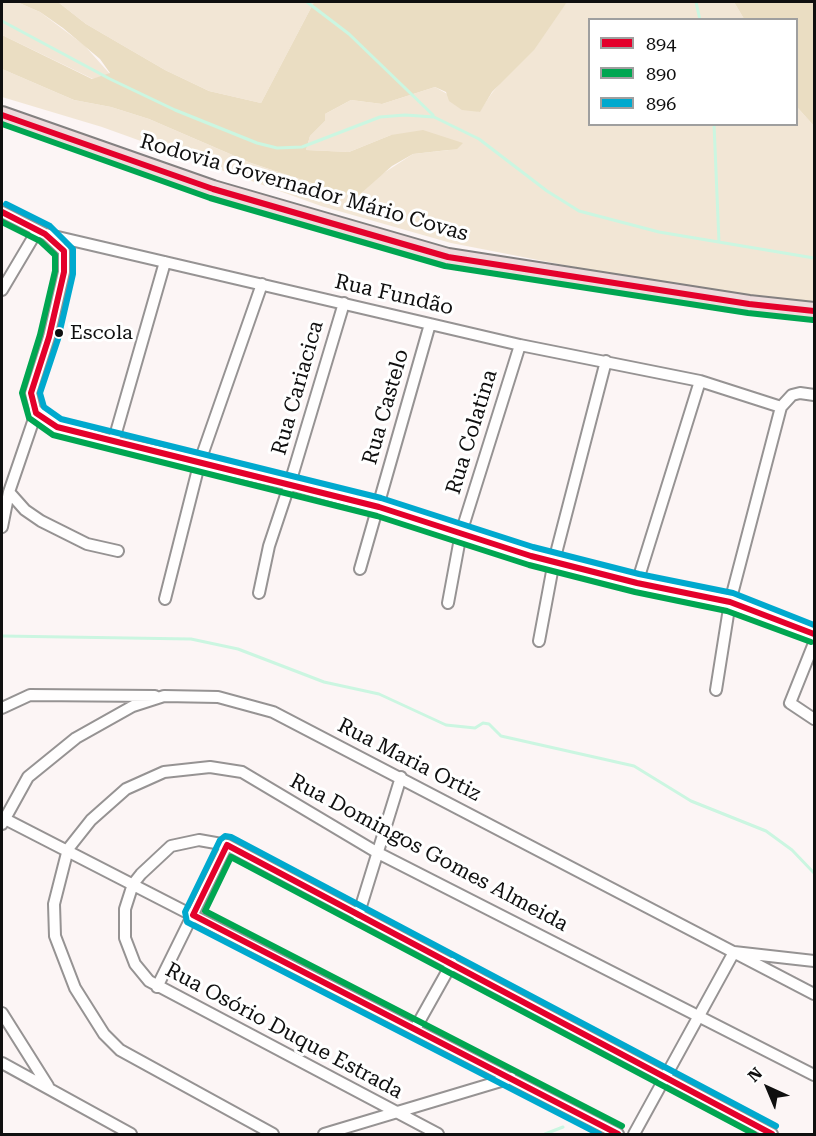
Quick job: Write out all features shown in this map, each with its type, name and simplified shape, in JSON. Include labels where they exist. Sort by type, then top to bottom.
[{"type":"main road","name":"Rodovia Governador Mário Covas","points":[[2,115],[213,189],[448,257],[737,302],[814,311]]},
{"type":"street","name":"Rua Fundão","points":[[2,212],[41,233],[520,345],[700,381],[783,404]]},
{"type":"street","points":[[2,290],[41,233],[64,251],[64,272],[49,337],[31,393],[36,413],[9,492],[2,527]]},
{"type":"street","points":[[113,443],[165,262]]},
{"type":"street","points":[[165,599],[200,461],[262,284]]},
{"type":"street","name":"Rua Cariacica","points":[[259,593],[268,546],[290,483],[344,303]]},
{"type":"street","name":"Rua Castelo","points":[[360,569],[430,324]]},
{"type":"street","name":"Rua Colatina","points":[[448,603],[461,533],[520,345]]},
{"type":"street","points":[[539,641],[554,561],[606,361]]},
{"type":"street","points":[[637,584],[700,381]]},
{"type":"street","points":[[716,690],[730,602],[783,404],[800,393],[814,394]]},
{"type":"street","points":[[36,413],[57,427],[113,443],[290,483],[379,507],[637,584],[730,602],[814,634]]},
{"type":"street","points":[[9,492],[25,510],[41,521],[87,544],[118,551]]},
{"type":"street","points":[[814,643],[790,703],[814,719]]},
{"type":"street","points":[[2,708],[30,695],[164,696]]},
{"type":"street","name":"Rua Maria Ortiz","points":[[2,821],[28,777],[76,738],[133,706],[164,696],[218,697],[273,712],[814,994]]},
{"type":"street","name":"Rua Domingos Gomes Almeida","points":[[273,1134],[120,1050],[104,1034],[75,988],[55,936],[54,904],[60,873],[68,849],[91,820],[126,789],[164,772],[210,767],[242,772],[378,853],[814,1075]]},
{"type":"street","points":[[358,916],[401,777]]},
{"type":"street","points":[[2,821],[68,849],[618,1134]]},
{"type":"street","name":"Rua Osório Duque Estrada","points":[[438,1134],[157,987],[135,964],[125,938],[125,909],[134,884],[154,860],[171,846],[199,840],[227,845],[772,1134]]},
{"type":"street","points":[[157,987],[227,845]]},
{"type":"street","points":[[634,1134],[734,952],[814,961]]},
{"type":"street","points":[[415,1029],[452,963]]},
{"type":"street","points":[[2,1013],[50,1088]]},
{"type":"street","points":[[2,1063],[131,1134]]},
{"type":"street","points":[[324,1134],[511,1078]]},
{"type":"shaded area","points":[[2,2],[17,2],[40,12],[84,45],[110,74],[93,79],[2,35]]},
{"type":"shaded area","points":[[17,2],[58,2],[86,24],[165,70],[209,91],[261,103],[314,2],[567,2],[534,50],[492,92],[480,112],[462,110],[449,101],[446,92],[435,87],[382,104],[351,100],[325,114],[325,121],[310,136],[306,150],[349,152],[391,135],[423,130],[463,143],[457,149],[413,154],[392,166],[359,195],[333,190],[251,163],[149,119],[111,107],[74,100],[2,69],[2,35],[92,79],[110,73],[100,59],[63,28],[40,12]]},
{"type":"shaded area","points":[[58,2],[314,2],[261,103],[209,91],[165,70],[86,24]]},
{"type":"shaded area","points":[[567,2],[734,2],[743,18],[588,18],[588,126],[798,126],[798,108],[814,126],[814,306],[651,282],[451,243],[321,206],[102,127],[2,97],[2,69],[74,100],[111,107],[149,119],[251,163],[333,190],[376,178],[413,154],[449,150],[391,135],[349,152],[306,150],[310,136],[325,121],[325,114],[351,100],[382,104],[435,87],[479,112]]},
{"type":"shaded area","points":[[734,2],[814,2],[814,126],[798,108],[798,18],[743,18]]},
{"type":"waterway","points":[[307,2],[349,34],[433,115]]},
{"type":"waterway","points":[[696,2],[700,18]]},
{"type":"waterway","points":[[2,21],[110,79],[175,110],[257,143],[277,148],[302,147],[380,117],[405,115],[434,117],[479,139],[547,191],[579,211],[659,232],[814,258]]},
{"type":"waterway","points":[[714,126],[719,242]]},
{"type":"waterway","points":[[2,636],[191,639],[238,649],[324,682],[379,694],[446,725],[475,728],[483,723],[489,724],[501,736],[634,766],[691,801],[766,831],[792,850],[814,873]]},
{"type":"waterway","points":[[545,1134],[563,1127]]},
{"type":"transit line","name":"894","points":[[2,115],[213,189],[448,257],[749,304],[814,311]]},
{"type":"transit line","name":"890","points":[[2,124],[210,198],[445,266],[748,313],[813,320]]},
{"type":"transit line","name":"896","points":[[6,204],[50,226],[73,249],[73,274],[58,339],[40,393],[44,407],[61,419],[381,498],[533,547],[639,574],[733,593],[814,625]]},
{"type":"transit line","name":"894","points":[[2,212],[45,234],[64,251],[64,272],[49,337],[31,393],[36,413],[57,427],[379,507],[531,556],[637,583],[730,602],[814,634]]},
{"type":"transit line","name":"890","points":[[2,222],[40,241],[55,255],[55,271],[40,335],[22,393],[29,418],[53,435],[377,516],[529,565],[635,592],[727,611],[811,642]]},
{"type":"transit line","name":"896","points":[[599,1134],[187,922],[185,912],[220,840],[225,836],[231,837],[776,1126]]},
{"type":"transit line","name":"894","points":[[618,1134],[193,915],[227,845],[772,1134]]},
{"type":"transit line","name":"890","points":[[622,1126],[205,911],[231,857],[754,1134]]},
{"type":"place","name":"Escola","points":[[59,333]]}]
